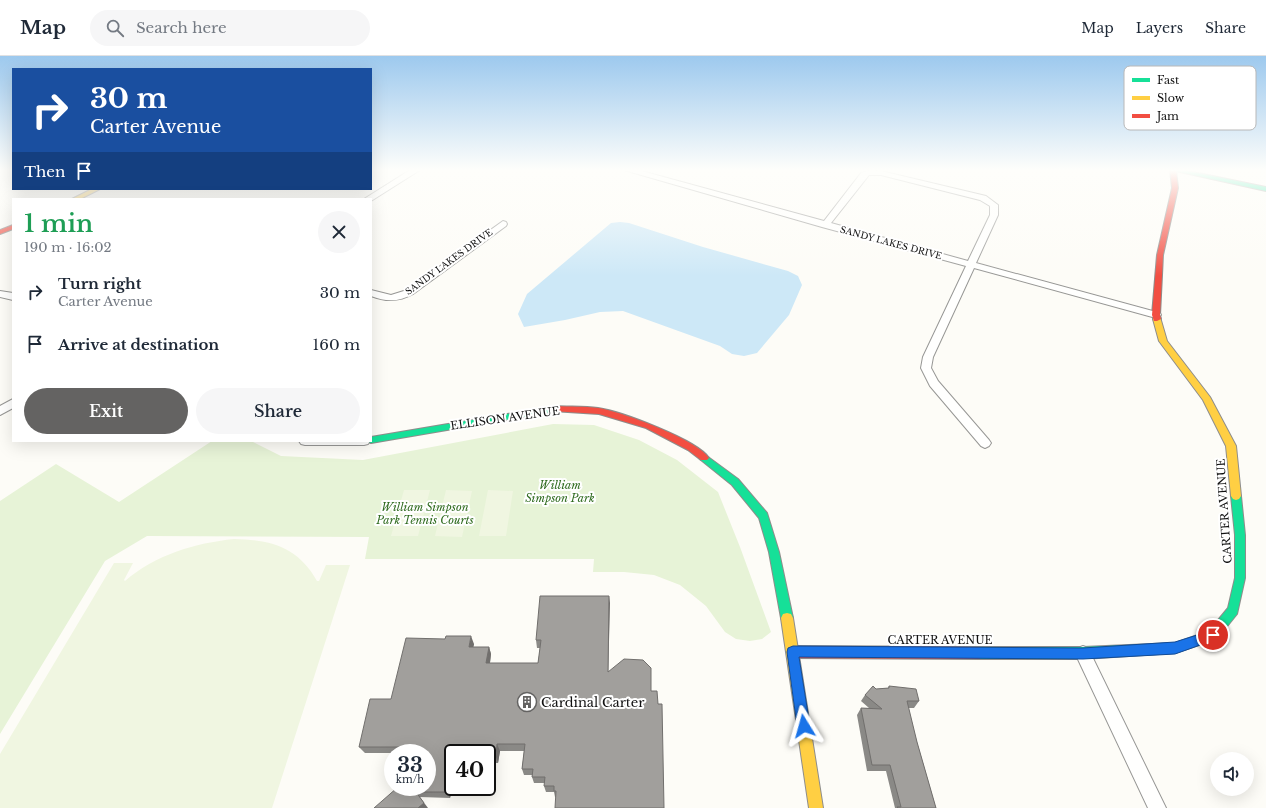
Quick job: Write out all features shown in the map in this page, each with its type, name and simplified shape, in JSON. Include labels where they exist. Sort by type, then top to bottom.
[{"type":"street","name":"SANDY LAKES DRIVE","points":[[754,205],[1156,315]]},
{"type":"street","points":[[825,225],[841,205]]},
{"type":"street","points":[[985,443],[934,383],[926,368],[928,357],[971,265],[995,209],[994,205]]},
{"type":"street","name":"CARTER AVENUE","points":[[793,652],[1083,653],[1175,648],[1213,635],[1233,610],[1240,578],[1240,535],[1231,446],[1207,399],[1163,341],[1156,315],[1160,256],[1171,205]]},
{"type":"street","name":"SANDY LAKES DRIVE","points":[[372,293],[391,298],[401,297],[503,224]]},
{"type":"street","points":[[0,232],[12,226]]},
{"type":"street","points":[[0,294],[12,296]]},
{"type":"street","points":[[0,411],[12,404]]},
{"type":"street","name":"ELLISON AVENUE","points":[[372,440],[552,409],[599,411],[649,426],[691,448],[735,482],[763,516],[774,552],[793,652],[816,808]]},
{"type":"street","points":[[1083,653],[1157,808]]},
{"type":"green space","name":"William Simpson Park","points":[[553,424],[594,425],[639,440],[677,460],[718,492],[771,632],[762,639],[750,641],[736,639],[725,632],[706,606],[680,585],[654,575],[624,572],[593,572],[594,559],[365,559],[369,537],[147,536],[105,561],[0,734],[0,501],[56,464],[119,502],[210,442],[253,442],[281,456],[363,460]]},
{"type":"green space","points":[[404,490],[430,490],[418,536],[391,536]]},
{"type":"green space","points":[[446,490],[472,491],[462,537],[435,536]]},
{"type":"green space","points":[[488,490],[513,491],[506,536],[479,536]]},
{"type":"green space","points":[[234,539],[260,541],[272,544],[292,553],[301,560],[317,581],[319,581],[326,565],[350,565],[272,808],[0,808],[0,754],[114,563],[133,563],[124,580],[125,581],[149,564],[162,557],[190,547]]},
{"type":"water","points":[[611,223],[629,223],[703,247],[788,271],[798,276],[802,285],[789,315],[757,353],[744,356],[732,354],[720,346],[623,311],[600,312],[524,327],[518,314],[527,294]]},
{"type":"building","name":"Cardinal Carter","points":[[540,596],[609,596],[608,672],[624,659],[643,660],[651,668],[651,691],[657,691],[658,704],[662,704],[664,808],[555,808],[556,791],[554,791],[554,786],[544,786],[545,777],[532,777],[533,769],[522,769],[525,744],[497,744],[496,757],[496,744],[444,744],[444,792],[436,792],[436,744],[384,744],[384,747],[359,747],[370,699],[391,699],[406,638],[445,639],[446,636],[471,636],[469,647],[489,647],[486,663],[538,663],[541,640],[536,640]]},
{"type":"building","points":[[873,686],[876,689],[889,688],[889,686],[916,689],[919,701],[907,701],[936,808],[898,808],[897,807],[901,807],[890,765],[872,765],[861,708],[882,709],[865,695]]},
{"type":"building","name":"Cardinal Carter","points":[[388,796],[419,796],[424,803],[418,808],[374,808]]},
{"type":"traffic: fast","points":[[372,440],[555,409]]},
{"type":"traffic: fast","points":[[704,458],[735,482],[763,516],[774,552],[787,618]]},
{"type":"traffic: fast","points":[[979,653],[1083,653],[1175,648],[1213,635],[1233,610],[1240,578],[1240,535],[1236,496]]},
{"type":"traffic: slow","points":[[1157,319],[1163,341],[1207,399],[1231,446],[1236,496]]},
{"type":"traffic: slow","points":[[787,618],[816,808]]},
{"type":"traffic: jam","points":[[1157,319],[1160,255],[1171,205]]},
{"type":"traffic: jam","points":[[0,232],[12,227]]},
{"type":"traffic: jam","points":[[555,409],[599,411],[649,426],[691,448],[704,458]]},
{"type":"traffic: jam","points":[[793,652],[979,653]]},
{"type":"place","name":"Cardinal Carter","points":[[527,702]]},
{"type":"route","points":[[804,726],[793,652],[1083,653],[1175,648],[1213,635]]},
{"type":"park label","name":"William Simpson Park Tennis Courts","points":[[425,513]]}]
